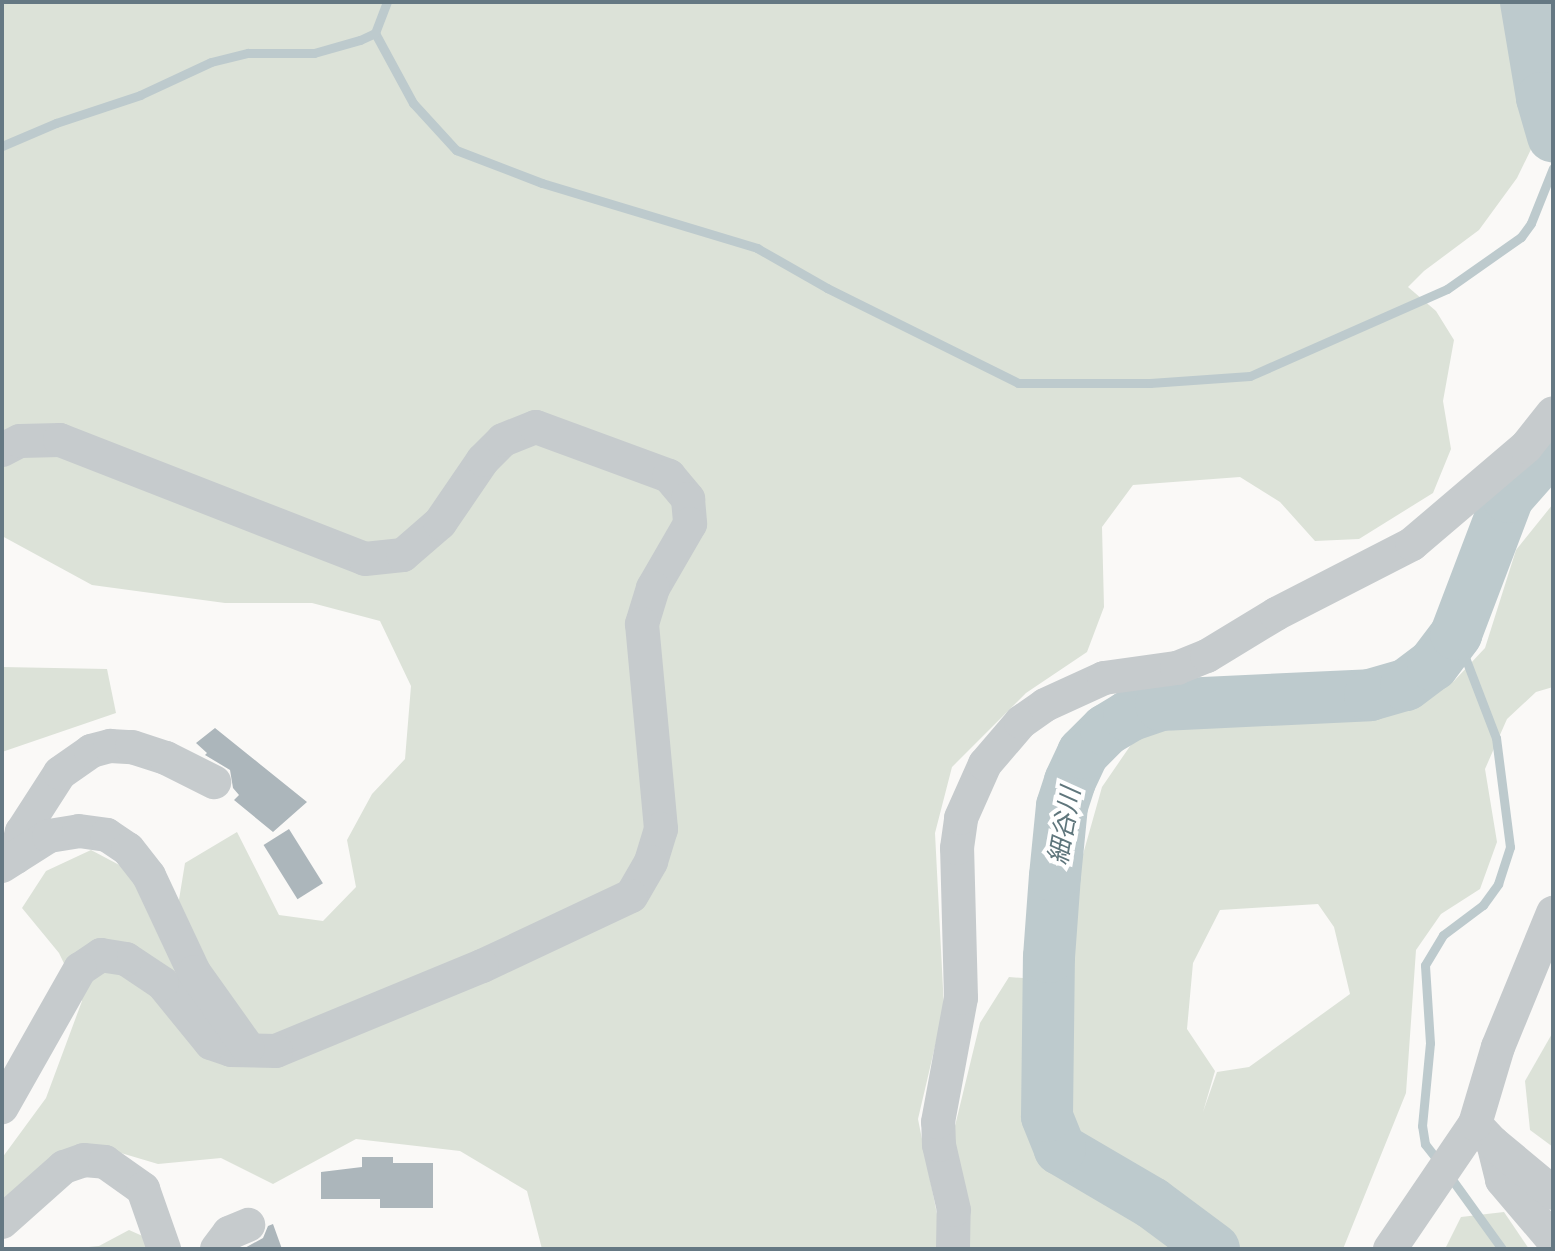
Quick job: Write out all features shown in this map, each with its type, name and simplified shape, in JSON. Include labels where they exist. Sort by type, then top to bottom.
[{"type":"street","points":[[953,1249],[954,1210],[939,1145],[938,1122],[961,998],[957,848],[961,818],[985,764],[1021,722],[1045,705],[1104,678],[1177,668],[1207,656],[1276,614],[1412,544],[1526,447],[1553,413]]},
{"type":"street","points":[[2,450],[20,441],[60,440],[365,559],[403,555],[440,523],[483,460],[503,440],[536,427],[669,476],[688,499],[690,524],[653,588],[642,624],[661,829],[651,862],[631,896],[482,966],[276,1051],[231,1050],[211,1043],[162,983],[126,959],[101,955],[80,969],[2,1107]]},
{"type":"street","points":[[9,862],[22,832],[60,773],[91,751],[110,746],[132,747],[166,758],[214,782]]},
{"type":"street","points":[[9,862],[49,836],[79,831],[107,835],[128,849],[149,876],[194,972],[248,1048]]},
{"type":"street","points":[[1390,1249],[1423,1195],[1477,1138],[1498,1047],[1553,913]]},
{"type":"street","points":[[1477,1138],[1553,1193]]},
{"type":"street","points":[[1477,1138],[1502,1180],[1553,1240]]},
{"type":"street","points":[[2,1222],[64,1167],[84,1160],[105,1162],[143,1189],[164,1249]]},
{"type":"street","points":[[217,1249],[229,1233],[248,1225]]},
{"type":"shaded area","points":[[2,2],[1513,2],[1537,137],[1517,178],[1479,230],[1424,271],[1408,287],[1436,311],[1454,340],[1443,401],[1451,449],[1433,493],[1359,539],[1315,541],[1280,502],[1240,477],[1133,485],[1102,527],[1104,607],[1087,652],[1026,693],[952,767],[935,833],[944,1008],[918,1119],[944,1249],[542,1249],[527,1191],[460,1151],[356,1139],[273,1184],[221,1158],[158,1164],[94,1145],[2,1208],[2,1158],[46,1098],[82,1001],[59,953],[22,908],[46,871],[91,850],[125,868],[176,918],[185,863],[237,832],[279,915],[323,921],[356,887],[347,840],[372,794],[405,759],[411,686],[380,621],[312,603],[225,603],[92,585],[2,536]]},
{"type":"shaded area","points":[[1553,504],[1553,687],[1536,692],[1507,719],[1485,769],[1497,842],[1480,889],[1441,914],[1416,950],[1406,1093],[1343,1249],[962,1249],[954,1130],[980,1023],[1009,977],[1065,981],[1080,865],[1102,787],[1139,733],[1368,712],[1421,701],[1454,681],[1485,648],[1516,550]],"holes":[[[1318,904],[1334,927],[1350,994],[1249,1067],[1217,1072],[1203,1112],[1215,1071],[1187,1029],[1193,963],[1220,910]]]},
{"type":"shaded area","points":[[2,667],[107,669],[116,713],[2,752]]},
{"type":"shaded area","points":[[1553,1032],[1553,1147],[1530,1130],[1525,1081]]},
{"type":"shaded area","points":[[1504,1212],[1529,1249],[1445,1249],[1461,1217]]},
{"type":"shaded area","points":[[129,1230],[147,1238],[153,1249],[68,1249],[99,1246]]},
{"type":"building","points":[[215,728],[307,802],[273,832],[234,800],[239,795],[233,788],[230,770],[205,755],[207,753],[196,743]]},
{"type":"building","points":[[289,829],[323,883],[297,899],[264,845]]},
{"type":"building","points":[[362,1157],[393,1157],[393,1163],[433,1163],[433,1208],[380,1208],[380,1199],[321,1199],[321,1172],[362,1167]]},
{"type":"building","points":[[273,1224],[282,1249],[243,1249],[263,1238],[268,1226]]},
{"type":"waterway","points":[[2,146],[56,123],[140,95],[211,62],[248,53],[314,53],[360,40],[375,33],[387,2]]},
{"type":"waterway","name":"細谷川","points":[[1526,2],[1542,98],[1553,136]]},
{"type":"waterway","points":[[375,33],[413,103],[456,150],[542,183],[757,248],[827,288],[1018,383],[1150,383],[1250,376],[1447,289],[1521,237],[1531,223],[1553,168]]},
{"type":"waterway","name":"細谷川","points":[[1214,1249],[1152,1203],[1060,1149],[1047,1116],[1049,957],[1062,806],[1070,781],[1083,753],[1106,730],[1129,716],[1161,705],[1370,695],[1406,685],[1433,665],[1456,634],[1508,497],[1553,446]]},
{"type":"waterway","points":[[1439,1162],[1425,1144],[1422,1126],[1430,1043],[1425,965],[1443,935],[1483,905],[1498,884],[1510,847],[1496,738],[1456,634]]},
{"type":"waterway","points":[[1448,1174],[1502,1249]]}]
